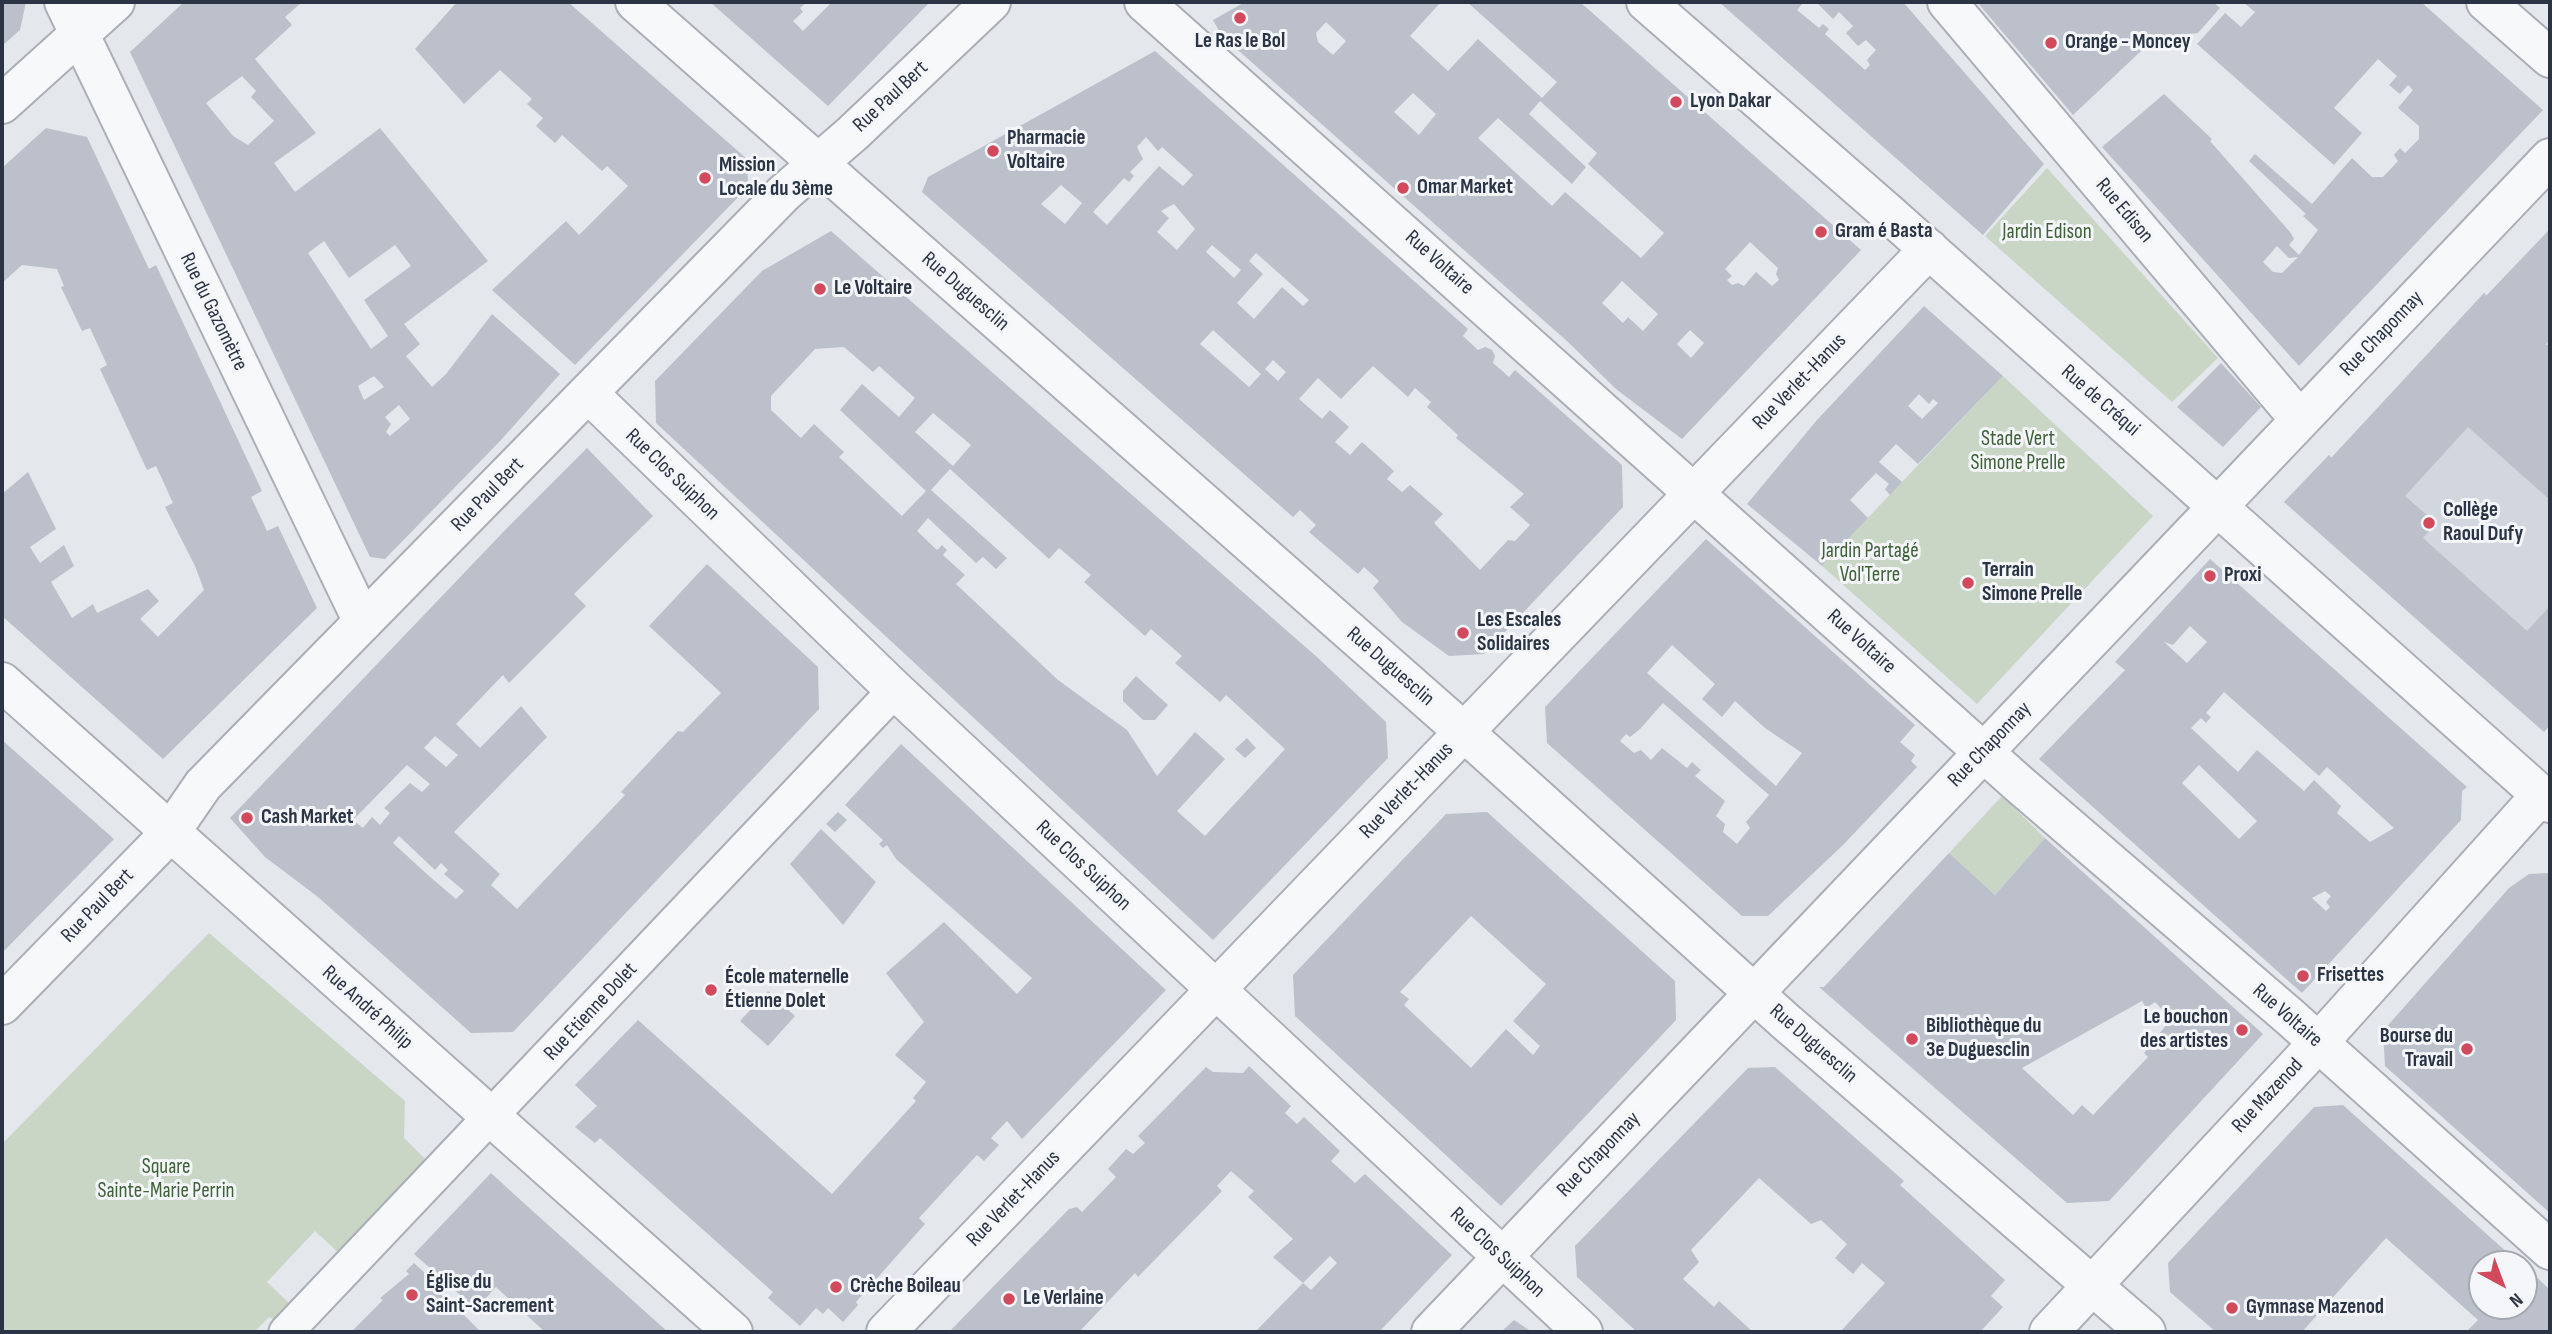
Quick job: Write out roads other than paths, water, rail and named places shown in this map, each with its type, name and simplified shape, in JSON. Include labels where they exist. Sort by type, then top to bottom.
[{"type":"street","points":[[2,104],[71,18],[115,2]]},
{"type":"street","name":"Rue Duguesclin","points":[[635,2],[1464,732],[1754,992],[2146,1332]]},
{"type":"street","name":"Rue Paul Bert","points":[[2,1005],[170,833],[203,785],[784,193],[991,2]]},
{"type":"street","name":"Rue Voltaire","points":[[1144,2],[1983,752],[2318,1043],[2550,1250]]},
{"type":"street","name":"Rue de Créqui","points":[[1646,2],[2547,794]]},
{"type":"street","name":"Rue Edison","points":[[1947,2],[2300,420]]},
{"type":"street","points":[[2486,2],[2550,58]]},
{"type":"street","name":"Rue du Gazomètre","points":[[71,18],[363,622]]},
{"type":"street","name":"Rue Chaponnay","points":[[1431,1332],[2550,158]]},
{"type":"street","name":"Rue Verlet-Hanus","points":[[886,1332],[1929,249]]},
{"type":"street","name":"Rue Clos Suiphon","points":[[588,393],[895,690],[1583,1332]]},
{"type":"street","name":"Rue André Philip","points":[[2,682],[733,1332]]},
{"type":"street","name":"Rue Etienne Dolet","points":[[286,1332],[895,690]]},
{"type":"street","name":"Rue Mazenod","points":[[2049,1332],[2547,794]]},
{"type":"place","name":"Le Ras le Bol","points":[[1240,18]]},
{"type":"place","name":"Orange - Moncey","points":[[2051,43]]},
{"type":"place","name":"Lyon Dakar","points":[[1676,102]]},
{"type":"place","name":"Pharmacie Voltaire","points":[[993,151]]},
{"type":"place","name":"Mission Locale du 3ème","points":[[705,178]]},
{"type":"place","name":"Omar Market","points":[[1403,188]]},
{"type":"place","name":"Gram é Basta","points":[[1821,232]]},
{"type":"place","name":"Le Voltaire","points":[[820,289]]},
{"type":"place","name":"Collège Raoul Dufy","points":[[2429,523]]},
{"type":"place","name":"Proxi","points":[[2210,576]]},
{"type":"place","name":"Terrain Simone Prelle","points":[[1968,583]]},
{"type":"place","name":"Les Escales Solidaires","points":[[1463,633]]},
{"type":"place","name":"Cash Market","points":[[247,818]]},
{"type":"place","name":"Frisettes","points":[[2303,976]]},
{"type":"place","name":"École maternelle Étienne Dolet","points":[[711,990]]},
{"type":"place","name":"Le bouchon des artistes","points":[[2242,1030]]},
{"type":"place","name":"Bibliothèque du 3e Duguesclin","points":[[1912,1039]]},
{"type":"place","name":"Bourse du Travail","points":[[2467,1049]]},
{"type":"place","name":"Crèche Boileau","points":[[836,1287]]},
{"type":"place","name":"Église du Saint-Sacrement","points":[[412,1295]]},
{"type":"place","name":"Le Verlaine","points":[[1009,1299]]},
{"type":"place","name":"Gymnase Mazenod","points":[[2232,1308]]},
{"type":"park label","name":"Jardin Edison","points":[[2047,233]]},
{"type":"park label","name":"Stade Vert Simone Prelle","points":[[2018,452]]},
{"type":"park label","name":"Jardin Partagé Vol'Terre","points":[[1870,564]]},
{"type":"park label","name":"Square Sainte-Marie Perrin","points":[[166,1180]]}]
